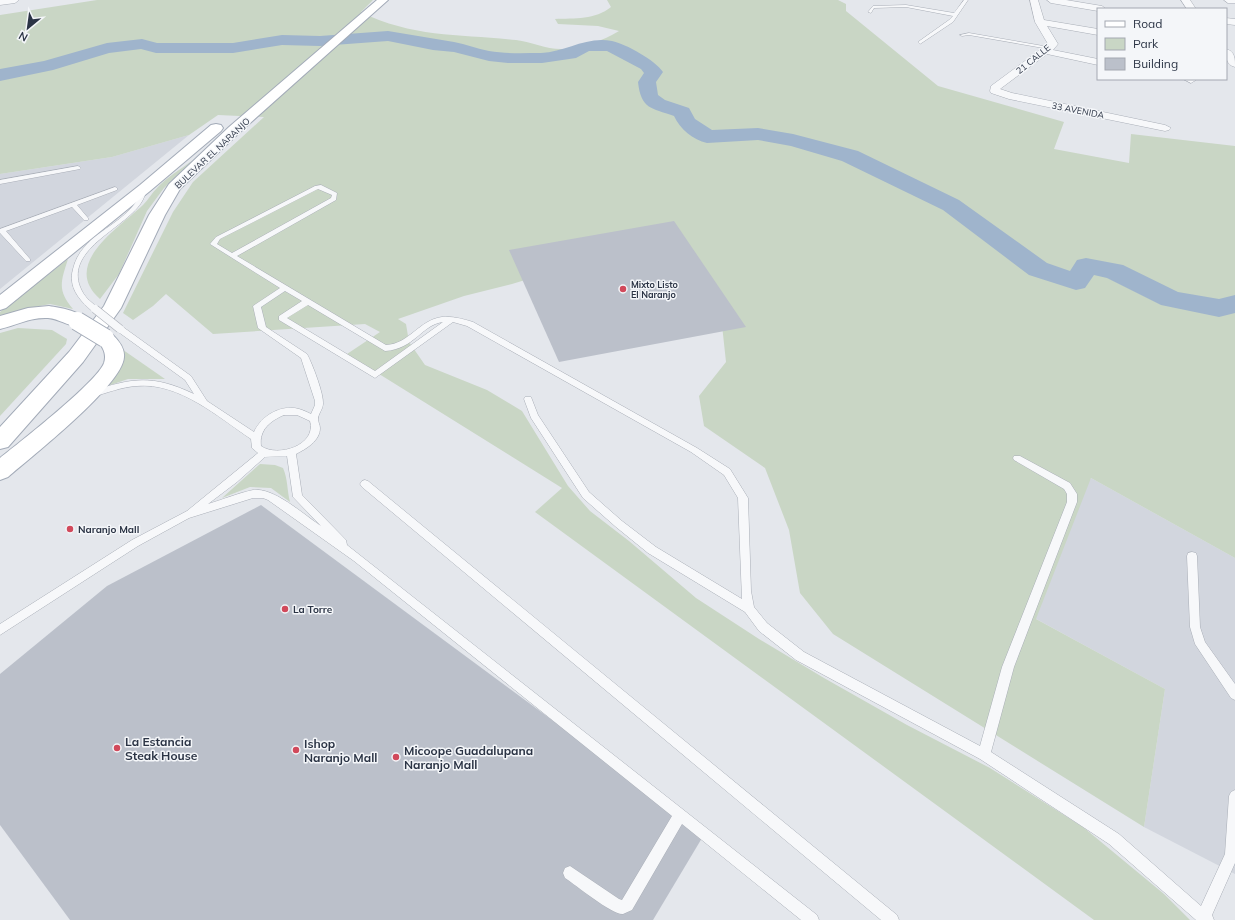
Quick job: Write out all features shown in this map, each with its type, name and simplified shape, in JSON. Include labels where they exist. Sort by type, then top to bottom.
[{"type":"main road","points":[[277,77],[369,0]]},
{"type":"main road","name":"BULEVAR EL NARANJO","points":[[0,441],[76,357],[112,308],[167,197],[185,175],[231,124],[383,0]]},
{"type":"main road","name":"BULEVAR EL NARANJO","points":[[0,304],[145,188],[216,128],[231,124]]},
{"type":"main road","points":[[0,323],[23,315],[50,312],[67,315],[76,321],[112,333],[115,360],[107,375],[87,396],[0,471]]},
{"type":"main road","name":"BULEVAR EL NARANJO","points":[[0,433],[24,414]]},
{"type":"street","points":[[0,2],[15,0]]},
{"type":"street","name":"21 CALLE","points":[[995,88],[1049,48],[1034,0]]},
{"type":"street","points":[[1052,0],[1097,8]]},
{"type":"street","points":[[1185,0],[1191,8]]},
{"type":"street","points":[[1228,0],[1235,0]]},
{"type":"street","points":[[1040,22],[1097,32]]},
{"type":"street","points":[[1049,48],[1097,52]]},
{"type":"street","points":[[1049,48],[1097,62]]},
{"type":"street","points":[[1227,53],[1235,64]]},
{"type":"street","name":"33 AVENIDA","points":[[995,88],[995,91],[1009,96],[1165,128]]},
{"type":"lane","points":[[920,43],[951,21],[966,0]]},
{"type":"lane","points":[[1068,0],[1076,3]]},
{"type":"lane","points":[[870,12],[873,7],[898,6],[956,14]]},
{"type":"lane","points":[[962,35],[969,34],[1049,48]]},
{"type":"lane","points":[[0,182],[78,168]]},
{"type":"lane","points":[[232,256],[334,199],[335,194],[322,187],[316,187],[214,241],[213,244],[232,256],[308,302],[385,348],[402,345],[433,322],[439,320],[452,320],[470,324],[694,450],[727,472],[743,498],[746,591],[749,609]]},
{"type":"lane","points":[[145,188],[138,203],[88,247],[78,262],[75,284],[78,292],[95,309],[112,333],[188,378],[204,404]]},
{"type":"lane","points":[[28,260],[1,231],[115,189]]},
{"type":"lane","points":[[73,204],[86,219]]},
{"type":"lane","points":[[285,288],[257,306],[262,328],[304,356],[319,404],[314,419],[316,428],[312,437],[303,446],[291,453],[276,455],[264,453],[256,446],[254,437],[259,428],[268,419],[281,413],[294,411],[306,413],[314,419]]},
{"type":"lane","points":[[308,302],[282,318],[375,375],[452,320]]},
{"type":"lane","points":[[87,396],[122,384],[152,383],[170,388],[204,404],[254,437]]},
{"type":"lane","points":[[528,399],[534,416],[586,495],[618,524],[652,550],[749,609],[763,627],[800,656],[984,755],[1114,839],[1205,918],[1232,855],[1235,796]]},
{"type":"lane","points":[[0,630],[135,543],[186,515],[234,479],[264,453]]},
{"type":"lane","points":[[291,453],[298,497],[358,558]]},
{"type":"lane","points":[[984,755],[1008,667],[1072,502],[1072,494],[1067,486],[1017,458]]},
{"type":"lane","points":[[365,484],[892,920]]},
{"type":"lane","points":[[186,515],[253,494],[263,494],[271,497],[358,558],[812,920]]},
{"type":"lane","points":[[1192,556],[1195,627],[1200,644],[1235,694]]},
{"type":"lane","points":[[570,873],[616,906],[623,907],[627,905],[680,815]]},
{"type":"shaded area","points":[[189,135],[0,289],[0,174],[112,157]]},
{"type":"shaded area","points":[[1091,478],[1235,558],[1235,874],[1144,827],[1165,689],[1016,608]]},
{"type":"green space","points":[[97,0],[373,0],[361,12],[380,20],[418,31],[437,34],[516,40],[552,48],[564,49],[593,43],[619,31],[598,26],[558,24],[555,19],[584,18],[598,14],[611,7],[607,0],[838,0],[846,4],[846,11],[938,86],[1064,122],[1054,149],[1129,163],[1131,134],[1235,146],[1235,558],[1091,478],[1036,619],[1165,689],[1144,827],[833,634],[800,593],[789,530],[765,468],[704,426],[699,396],[726,362],[722,325],[574,265],[512,284],[464,296],[398,319],[406,324],[409,342],[425,365],[487,390],[522,411],[568,486],[590,511],[629,541],[696,598],[759,639],[824,678],[907,725],[990,768],[1083,827],[1164,894],[1190,920],[1094,920],[535,512],[562,488],[347,354],[380,332],[365,324],[213,334],[166,294],[153,306],[133,320],[123,313],[173,212],[193,182],[264,117],[218,115],[189,135],[112,157],[0,174],[0,15]]},
{"type":"green space","points":[[193,160],[164,188],[147,211],[119,274],[100,299],[89,286],[87,273],[90,260],[98,247],[109,235],[143,205],[161,184]]},
{"type":"green space","points":[[68,259],[62,279],[62,285],[64,296],[73,309],[50,304],[0,318],[0,312]]},
{"type":"green space","points":[[18,328],[52,330],[67,339],[66,344],[0,416],[0,333]]},
{"type":"green space","points":[[116,345],[165,379],[128,379],[99,389]]},
{"type":"green space","points":[[260,464],[275,465],[283,468],[286,476],[290,502],[271,488],[250,487],[222,498]]},
{"type":"building","name":"Mixto Listo El Naranjo","points":[[674,221],[746,327],[559,362],[509,250]]},
{"type":"building","name":"Ishop Naranjo Mall","points":[[261,505],[705,833],[653,920],[70,920],[0,825],[0,674],[107,586]]},
{"type":"waterway","points":[[0,75],[47,66],[107,48],[142,44],[156,48],[233,48],[282,40],[320,41],[388,36],[433,45],[454,47],[489,56],[508,58],[542,58],[570,54],[586,46],[610,46],[647,65],[654,72],[647,82],[649,97],[658,104],[682,112],[687,122],[707,137],[758,134],[793,140],[850,156],[951,205],[1038,269],[1076,282],[1086,266],[1114,271],[1171,299],[1219,308],[1235,304]]},
{"type":"place","name":"Mixto Listo El Naranjo","points":[[623,289]]},
{"type":"place","name":"Naranjo Mall","points":[[70,529]]},
{"type":"place","name":"La Torre","points":[[285,609]]},
{"type":"place","name":"La Estancia Steak House","points":[[117,748]]},
{"type":"place","name":"Ishop Naranjo Mall","points":[[296,750]]},
{"type":"place","name":"Micoope Guadalupana Naranjo Mall","points":[[396,757]]}]
